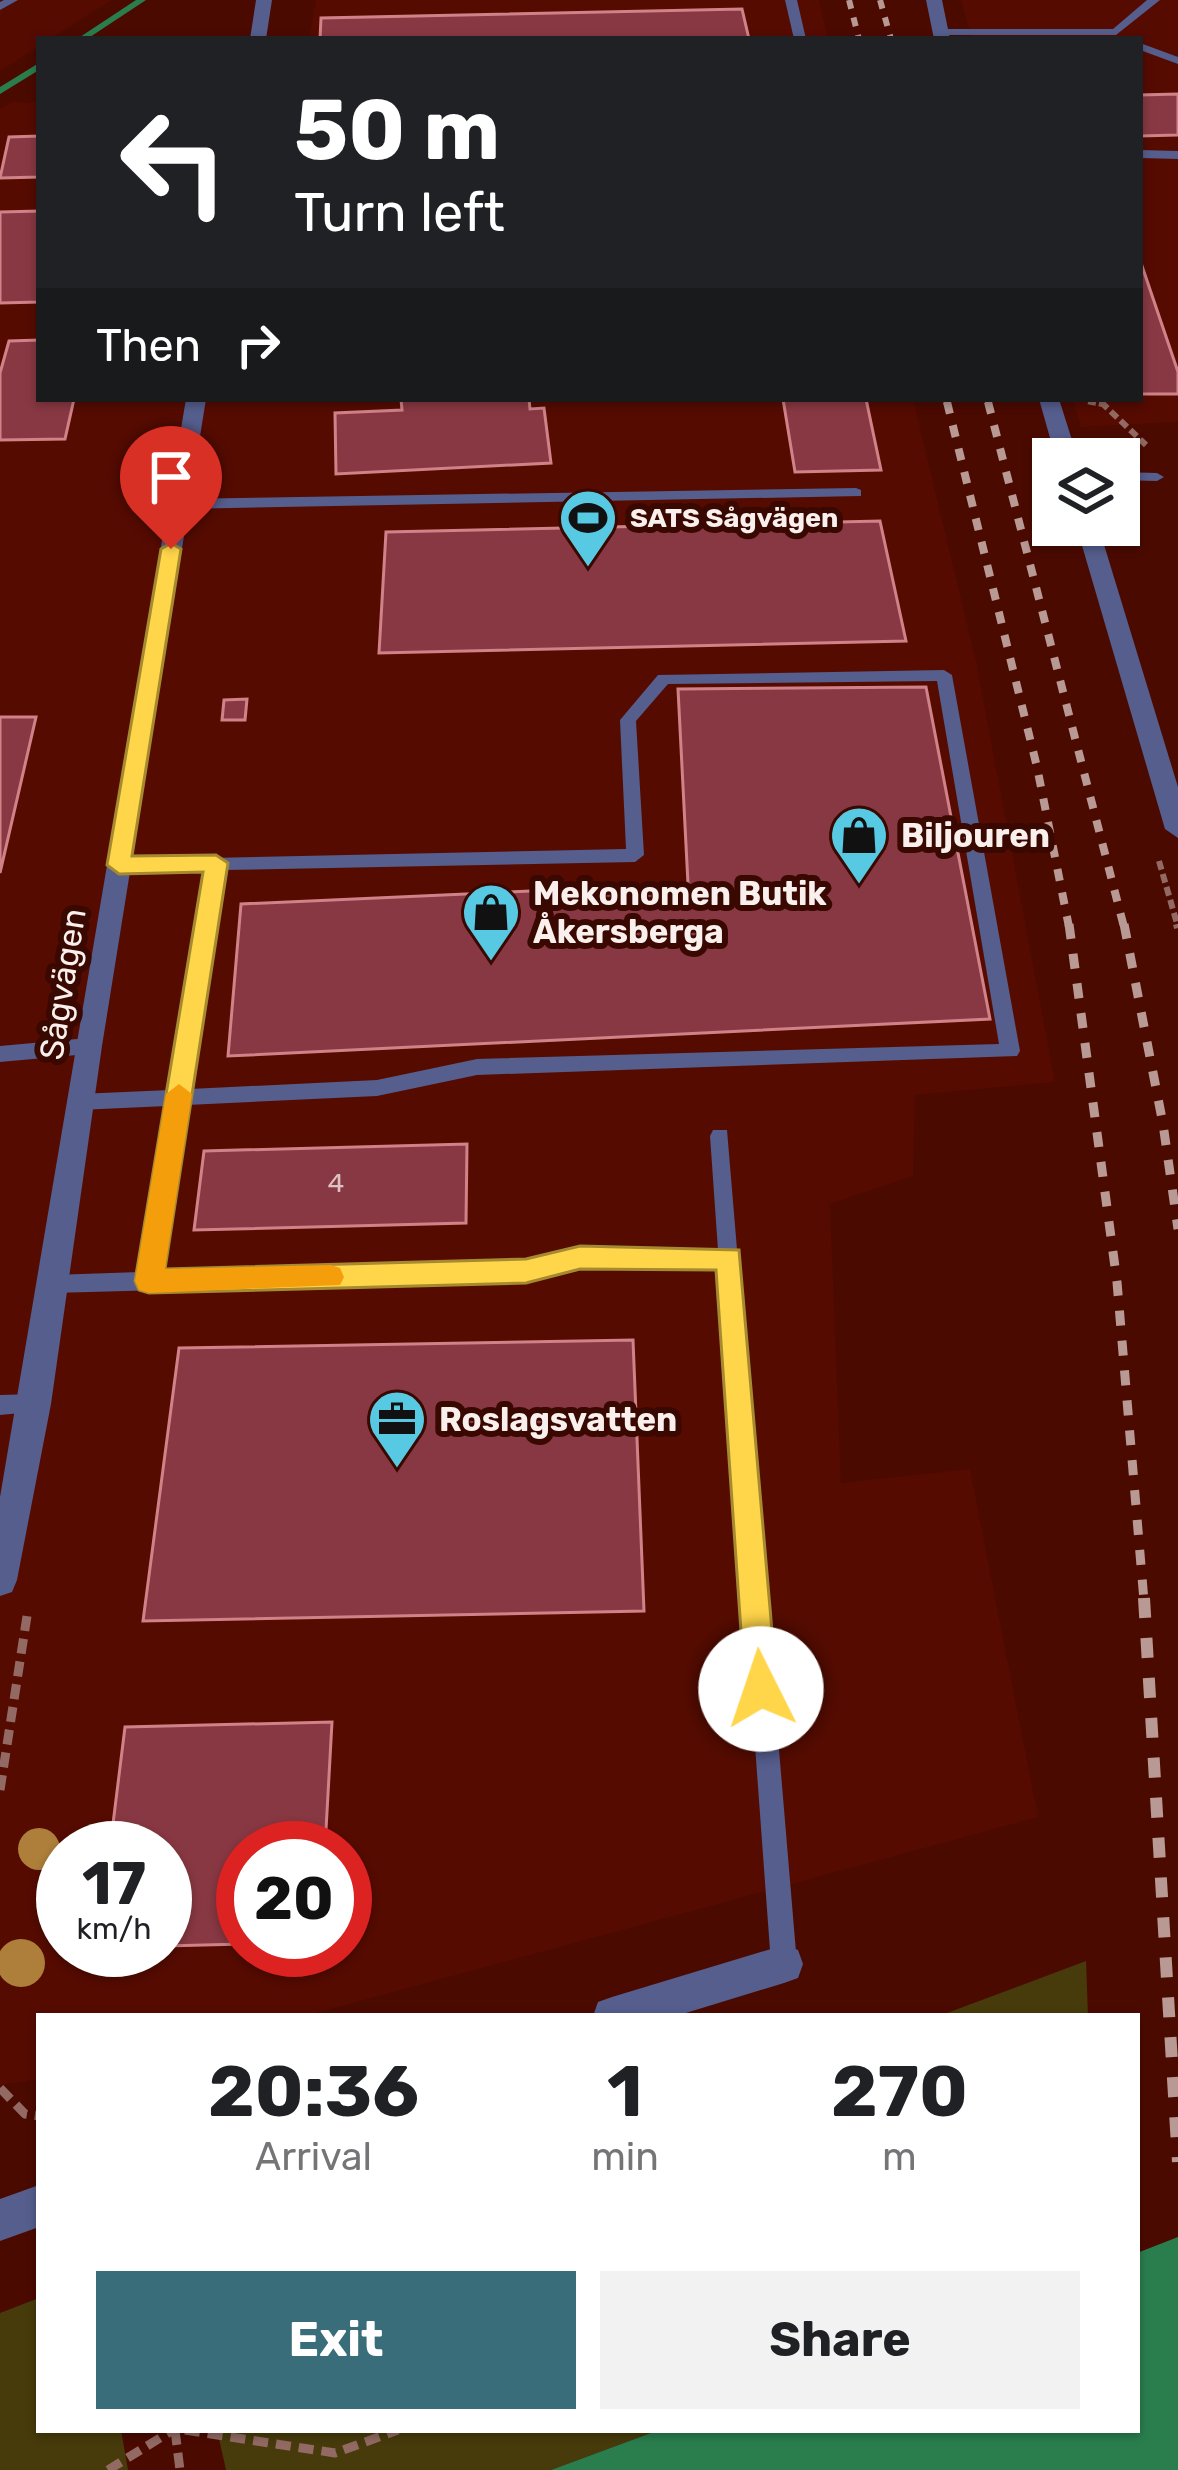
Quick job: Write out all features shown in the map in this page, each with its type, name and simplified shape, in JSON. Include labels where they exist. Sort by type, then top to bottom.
[{"type":"street","points":[[258,36],[264,0]]},
{"type":"street","points":[[934,0],[941,36]]},
{"type":"street","name":"Sågvägen","points":[[0,1580],[35,1404],[88,1046],[196,402]]},
{"type":"street","points":[[1050,402],[1061,438]]},
{"type":"street","points":[[1093,546],[1178,829]]},
{"type":"street","points":[[622,2013],[784,1964]]},
{"type":"street","points":[[0,2220],[36,2207]]},
{"type":"lane","points":[[0,7],[12,0]]},
{"type":"lane","points":[[791,0],[799,36]]},
{"type":"lane","points":[[941,36],[1122,36],[1154,0]]},
{"type":"lane","points":[[1143,47],[1178,61]]},
{"type":"lane","points":[[1143,154],[1178,155]]},
{"type":"lane","points":[[1140,477],[1157,477]]},
{"type":"lane","points":[[179,504],[856,493]]},
{"type":"lane","points":[[80,1102],[377,1088],[477,1067],[1010,1051],[944,675],[664,679],[628,720],[635,855],[119,865]]},
{"type":"lane","points":[[149,1281],[216,863]]},
{"type":"lane","points":[[0,1054],[88,1046]]},
{"type":"lane","points":[[720,1136],[784,1964]]},
{"type":"lane","points":[[52,1284],[526,1271],[580,1258],[729,1259]]},
{"type":"lane","points":[[0,1405],[35,1404]]},
{"type":"path","points":[[0,2088],[25,2114],[36,2116]]},
{"type":"path","points":[[108,2470],[169,2433]]},
{"type":"path","points":[[174,2433],[180,2470]]},
{"type":"path","points":[[205,2433],[335,2453],[390,2433]]},
{"type":"shaded area","points":[[0,0],[112,0],[55,36],[36,36],[36,48],[0,71]]},
{"type":"shaded area","points":[[316,0],[819,0],[827,36],[310,36]]},
{"type":"shaded area","points":[[961,0],[1178,0],[1178,422],[1081,427],[1074,402],[1143,402],[1143,36],[971,36]]},
{"type":"shaded area","points":[[11,102],[36,103],[36,402],[914,402],[976,661],[1055,1082],[915,1095],[913,1176],[830,1204],[841,1483],[970,1469],[1038,1817],[316,2013],[36,2013],[36,2079],[0,2085],[0,109]]},
{"type":"shaded area","points":[[1086,1961],[1088,2013],[947,2013]]},
{"type":"shaded area","points":[[1178,2237],[1178,2470],[551,2470],[651,2433],[1140,2433],[1140,2252]]},
{"type":"shaded area","points":[[36,2299],[36,2433],[122,2433],[128,2470],[0,2470],[0,2313]]},
{"type":"shaded area","points":[[218,2433],[651,2433],[551,2470],[226,2470]]},
{"type":"building","points":[[742,9],[748,36],[320,36],[321,18]]},
{"type":"building","points":[[1178,94],[1178,135],[1143,136],[1143,95]]},
{"type":"building","points":[[36,136],[36,177],[0,178],[9,137]]},
{"type":"building","points":[[36,211],[36,302],[0,303],[0,212]]},
{"type":"building","points":[[1143,269],[1178,372],[1178,394],[1143,394]]},
{"type":"building","points":[[36,340],[36,402],[73,402],[65,439],[0,440],[0,373],[9,341]]},
{"type":"building","points":[[401,402],[529,402],[530,409],[544,408],[551,463],[336,474],[335,413],[402,410]]},
{"type":"building","points":[[783,402],[867,402],[881,470],[795,472]]},
{"type":"building","points":[[880,521],[906,641],[379,653],[386,532]]},
{"type":"building","points":[[926,687],[990,1019],[228,1056],[241,904],[688,884],[678,689]]},
{"type":"building","points":[[247,699],[245,720],[222,720],[224,700]]},
{"type":"building","points":[[0,717],[36,717],[0,873]]},
{"type":"building","points":[[467,1144],[466,1223],[194,1230],[204,1151]]},
{"type":"building","points":[[633,1340],[644,1611],[143,1621],[179,1348]]},
{"type":"building","points":[[332,1722],[326,1821],[216,1821],[216,1945],[192,1945],[192,1821],[113,1821],[125,1727]]},
{"type":"waterway","points":[[86,36],[142,0]]},
{"type":"waterway","points":[[0,91],[36,68]]},
{"type":"railway","points":[[849,0],[858,36]]},
{"type":"railway","points":[[880,0],[890,36]]},
{"type":"railway","points":[[947,402],[1037,767],[1069,927]]},
{"type":"railway","points":[[988,402],[1124,927]]},
{"type":"railway","points":[[1069,924],[1117,1282],[1144,1601]]},
{"type":"railway","points":[[1124,924],[1178,1229]]},
{"type":"railway","points":[[1144,1598],[1178,2162]]},
{"type":"slow traffic","points":[[179,1094],[149,1281],[331,1277]]},
{"type":"place","name":"SATS Sågvägen","points":[[588,569]]},
{"type":"place","name":"Biljouren","points":[[859,886]]},
{"type":"place","name":"Mekonomen Butik Åkersberga","points":[[491,963]]},
{"type":"place","name":"Roslagsvatten","points":[[397,1470]]},
{"type":"route","points":[[171,549],[119,865],[216,863],[149,1281],[526,1271],[580,1258],[729,1259],[761,1689]]}]
